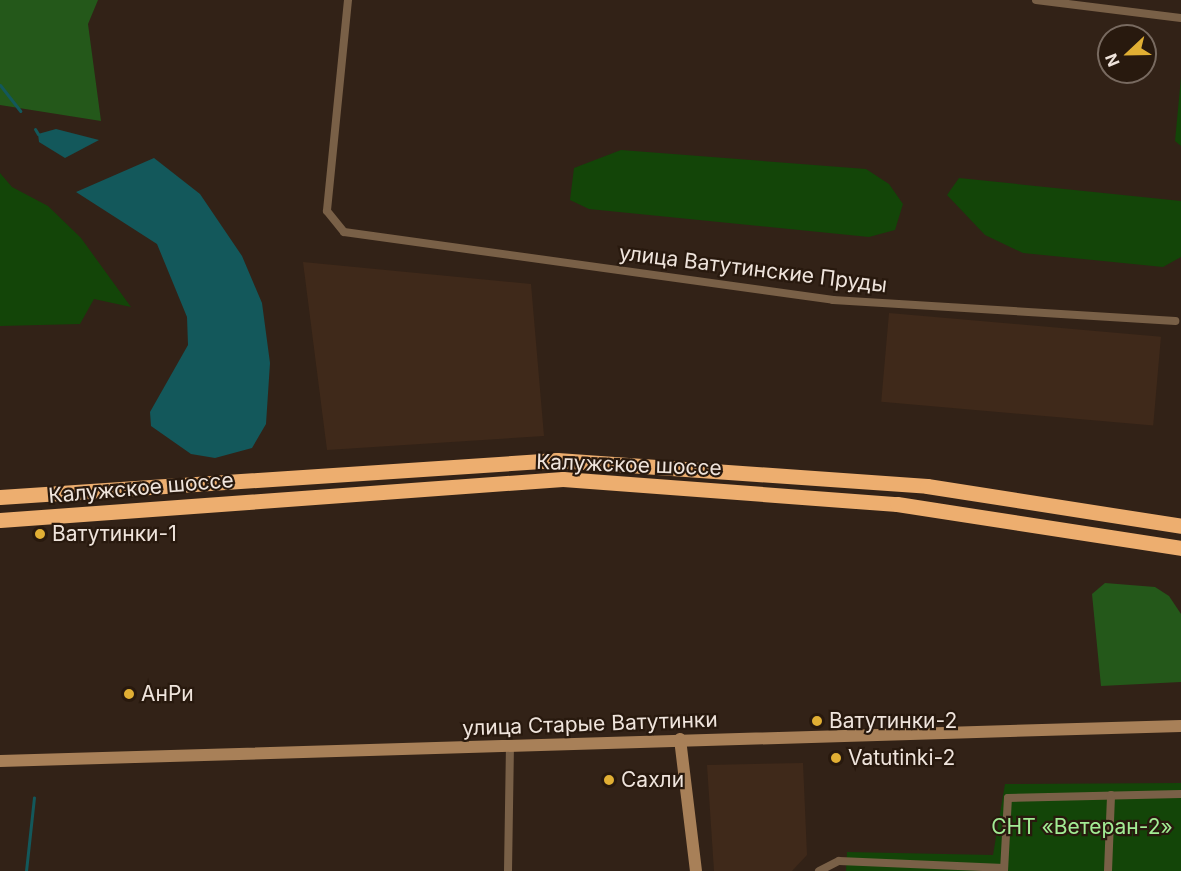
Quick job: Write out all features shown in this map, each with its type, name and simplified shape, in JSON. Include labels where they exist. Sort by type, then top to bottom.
[{"type":"highway","name":"Калужское шоссе","points":[[0,497],[557,460],[927,486],[1181,526]]},
{"type":"highway","name":"Калужское шоссе","points":[[0,520],[563,479],[897,504],[1181,548]]},
{"type":"main road","points":[[1101,513],[1181,519]]},
{"type":"main road","name":"улица Старые Ватутинки","points":[[0,761],[510,748],[680,739],[1181,726]]},
{"type":"main road","points":[[680,739],[696,871]]},
{"type":"street","name":"улица Ватутинские Пруды","points":[[348,0],[328,196],[333,223],[358,236],[833,300],[1175,321]]},
{"type":"street","points":[[1036,0],[1181,18]]},
{"type":"street","points":[[508,871],[510,748]]},
{"type":"street","points":[[819,871],[839,861],[889,867],[1004,870],[1008,798],[1181,794]]},
{"type":"street","points":[[1108,871],[1111,795]]},
{"type":"shaded area","points":[[303,262],[531,284],[544,436],[327,450]]},
{"type":"shaded area","points":[[889,313],[1161,337],[1153,425],[881,402]]},
{"type":"shaded area","points":[[803,763],[807,855],[792,871],[714,871],[707,765]]},
{"type":"green space","points":[[0,0],[98,0],[88,24],[101,121],[0,105]]},
{"type":"green space","points":[[1181,77],[1181,146],[1175,141]]},
{"type":"green space","points":[[621,150],[866,169],[889,184],[903,204],[895,230],[869,237],[589,209],[570,200],[574,168]]},
{"type":"green space","points":[[0,173],[12,187],[48,206],[81,238],[131,307],[94,299],[80,324],[0,326]]},
{"type":"green space","points":[[959,178],[1181,201],[1181,257],[1163,267],[1023,253],[985,235],[947,195]]},
{"type":"green space","points":[[1105,583],[1155,587],[1169,596],[1181,614],[1181,682],[1101,686],[1092,594]]},
{"type":"green space","name":"СНТ «Ветеран-2»","points":[[1181,783],[1181,871],[846,871],[847,852],[993,855],[1005,784]]},
{"type":"water","points":[[56,129],[99,140],[65,158],[39,142],[38,134]]},
{"type":"water","points":[[154,158],[200,194],[242,256],[262,303],[270,363],[266,424],[252,448],[215,458],[191,454],[151,426],[150,412],[188,345],[187,317],[157,244],[76,192]]},
{"type":"waterway","points":[[0,85],[20,111]]},
{"type":"waterway","points":[[35,129],[38,134]]},
{"type":"waterway","points":[[26,871],[34,797]]},
{"type":"place","name":"Ватутинки-1","points":[[40,534]]},
{"type":"place","name":"АнРи","points":[[129,694]]},
{"type":"place","name":"Ватутинки-2","points":[[817,721]]},
{"type":"place","name":"Vatutinki-2","points":[[836,758]]},
{"type":"place","name":"Сахли","points":[[609,780]]}]
